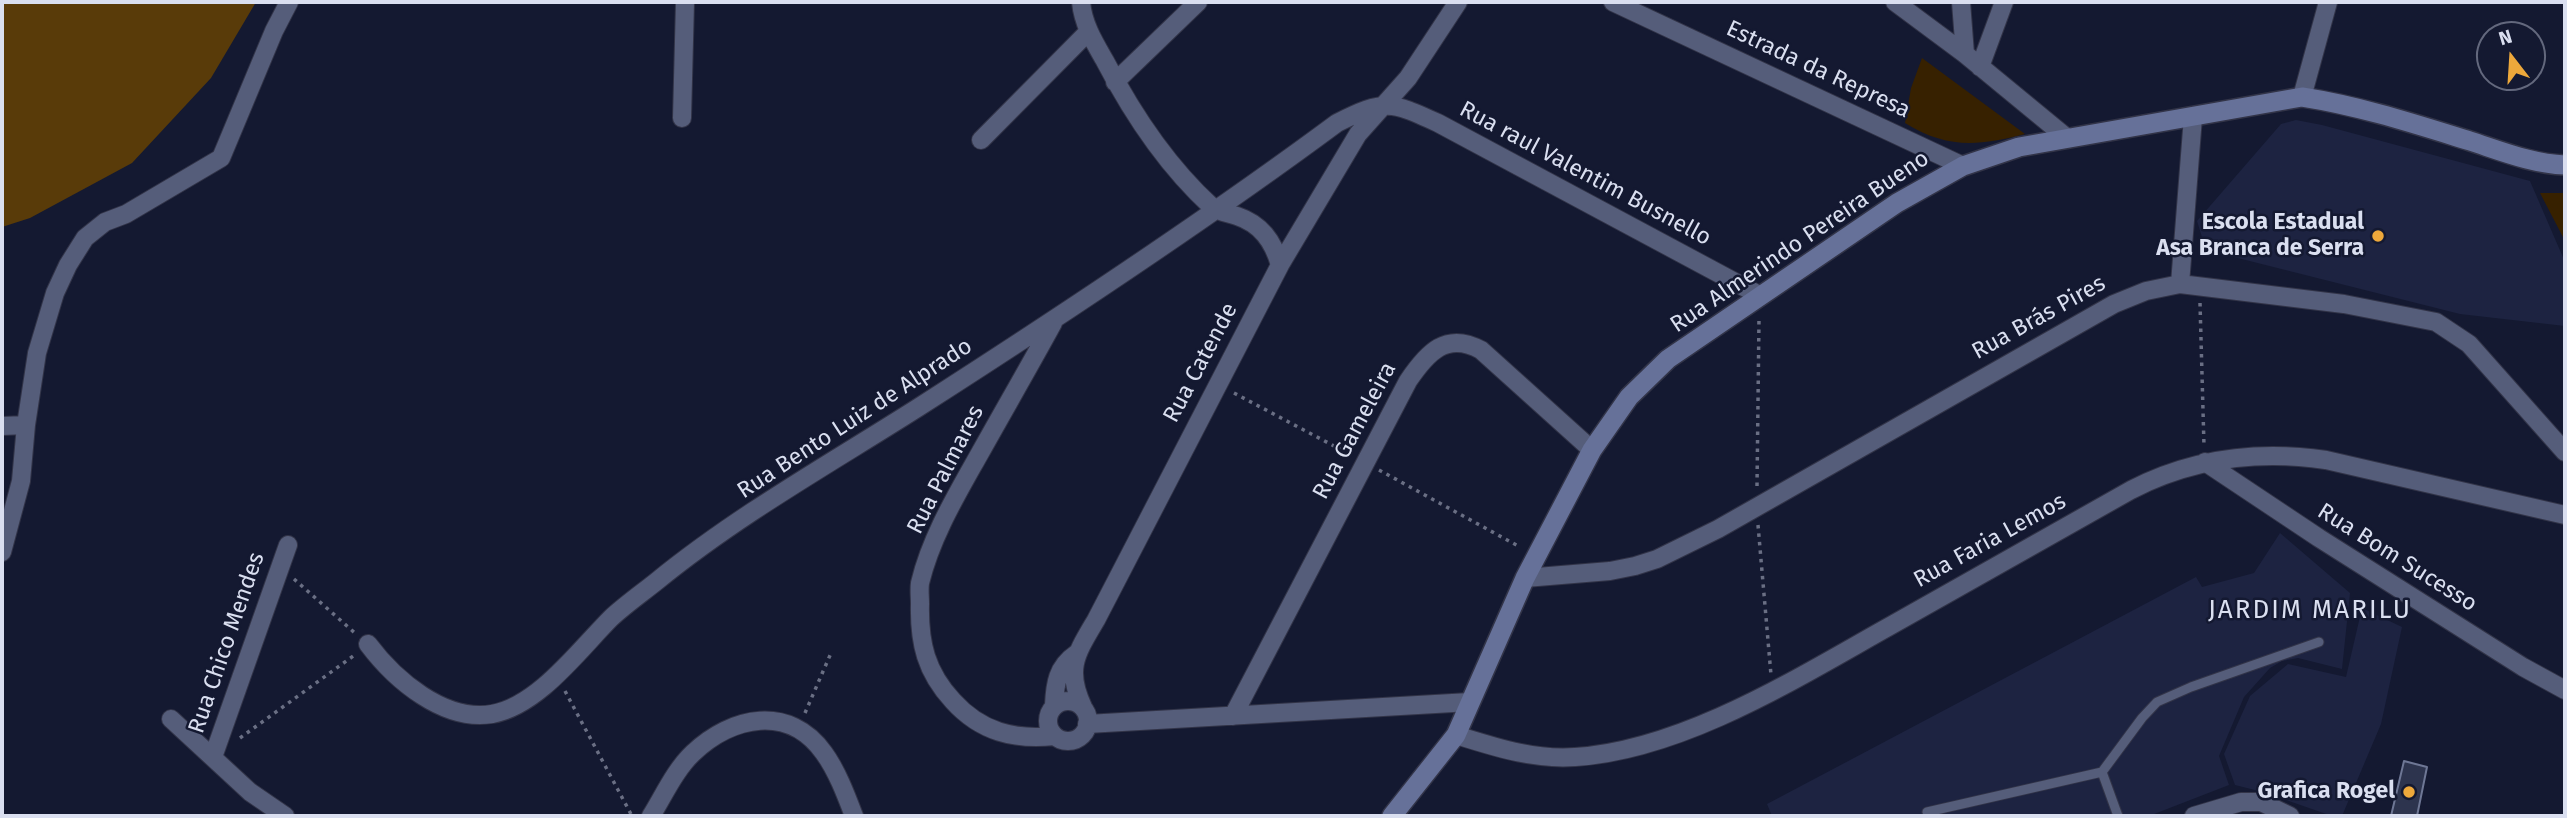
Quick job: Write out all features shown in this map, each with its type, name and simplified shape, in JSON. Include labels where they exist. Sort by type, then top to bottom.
[{"type":"main road","name":"Rua Almerindo Pereira Bueno","points":[[1393,816],[1456,735],[1525,578],[1592,450],[1629,397],[1648,376],[1759,295],[1896,203],[1963,166],[2018,147],[2302,97],[2347,105],[2533,160],[2565,165]]},
{"type":"street","points":[[2,552],[21,481],[37,352],[55,293],[74,256],[85,237],[105,222],[126,214],[221,158],[228,147],[274,31],[289,2]]},
{"type":"street","points":[[682,118],[685,2]]},
{"type":"street","points":[[1081,2],[1089,31],[1115,82],[1132,112],[1161,152],[1215,210],[1253,222],[1276,250],[1280,265]]},
{"type":"street","points":[[1115,82],[1198,2]]},
{"type":"street","name":"Rua Catende","points":[[1085,716],[1072,672],[1076,654],[1103,608],[1280,265],[1358,134],[1427,51],[1458,2]]},
{"type":"street","name":"Estrada da Represa","points":[[1614,2],[1963,166]]},
{"type":"street","points":[[1895,2],[1965,54],[2067,138]]},
{"type":"street","points":[[1961,2],[1965,54]]},
{"type":"street","points":[[1980,67],[2004,2]]},
{"type":"street","points":[[2302,97],[2328,2]]},
{"type":"street","points":[[981,140],[1089,31]]},
{"type":"street","name":"Rua Bento Luiz de Alprado","points":[[368,645],[395,674],[426,698],[450,710],[491,714],[523,703],[614,615],[667,573],[744,519],[1055,320],[1338,123],[1384,104]]},
{"type":"street","name":"Rua raul Valentim Busnello","points":[[1384,104],[1407,109],[1438,122],[1759,295]]},
{"type":"street","points":[[2180,284],[2193,117]]},
{"type":"street","name":"Rua Brás Pires","points":[[1525,578],[1610,571],[1657,559],[1718,529],[2114,304],[2146,291],[2180,284],[2344,304],[2436,322],[2469,344],[2565,452]]},
{"type":"street","name":"Rua Palmares","points":[[1055,320],[952,504],[919,585],[918,623],[924,655],[944,691],[980,725],[1012,736],[1054,736],[1074,740],[1080,736],[1085,716]]},
{"type":"street","name":"Rua Gameleira","points":[[1233,716],[1408,381],[1429,354],[1450,343],[1470,344],[1481,350],[1592,450]]},
{"type":"street","points":[[2,426],[26,425]]},
{"type":"street","name":"Rua Faria Lemos","points":[[1456,735],[1528,756],[1556,758],[1597,755],[1655,743],[1724,714],[1824,663],[2150,481],[2205,462],[2264,455],[2326,460],[2565,515]]},
{"type":"street","name":"Rua Bom Sucesso","points":[[2205,462],[2376,574],[2523,667],[2565,690]]},
{"type":"street","name":"Rua Chico Mendes","points":[[213,758],[288,545]]},
{"type":"street","name":"Rua Catende","points":[[1055,705],[1055,684],[1060,671],[1066,661],[1076,654]]},
{"type":"street","name":"Rua Palmares","points":[[1055,705],[1072,701],[1085,716],[1233,716],[1470,702]]},
{"type":"street","points":[[1054,736],[1048,718],[1055,705]]},
{"type":"street","points":[[171,719],[250,792],[285,816]]},
{"type":"street","points":[[651,816],[677,773],[693,753],[723,731],[750,722],[772,719],[798,727],[823,752],[837,776],[854,816]]},
{"type":"street","points":[[2194,816],[2241,802],[2261,802],[2290,816]]},
{"type":"lane","points":[[1927,812],[2102,772],[2157,702],[2191,687],[2319,642]]},
{"type":"lane","points":[[2102,772],[2118,816]]},
{"type":"path","points":[[2200,287],[2205,462]]},
{"type":"path","points":[[213,758],[368,645],[280,567]]},
{"type":"path","points":[[798,727],[831,653]]},
{"type":"path","points":[[556,674],[632,816]]},
{"type":"shaded area","points":[[2,2],[256,2],[211,78],[132,163],[30,218],[2,227]]},
{"type":"shaded area","points":[[1922,58],[2025,134],[1992,141],[1963,143],[1935,137],[1905,123],[1911,88]]},
{"type":"shaded area","name":"Escola Estadual Asa Branca de Serra","points":[[2296,120],[2530,181],[2565,262],[2565,326],[2460,314],[2206,250],[2197,221],[2281,124]]},
{"type":"shaded area","points":[[2540,193],[2565,193],[2565,241]]},
{"type":"shaded area","points":[[2280,533],[2350,593],[2342,669],[2298,658],[2282,661],[2270,668],[2244,697],[2219,756],[2229,785],[2149,816],[1772,816],[1767,804],[2196,577],[2202,587],[2254,573]]},
{"type":"shaded area","points":[[2362,608],[2402,627],[2381,724],[2342,816],[2332,816],[2235,785],[2224,754],[2250,696],[2288,664],[2346,677]]},
{"type":"building","name":"Grafica Rogel","points":[[2404,761],[2427,767],[2417,816],[2391,816]]},
{"type":"place","name":"Escola Estadual Asa Branca de Serra","points":[[2378,236]]},
{"type":"place","name":"Grafica Rogel","points":[[2409,792]]},
{"type":"district","name":"JARDIM MARILU","points":[[2310,611]]}]
